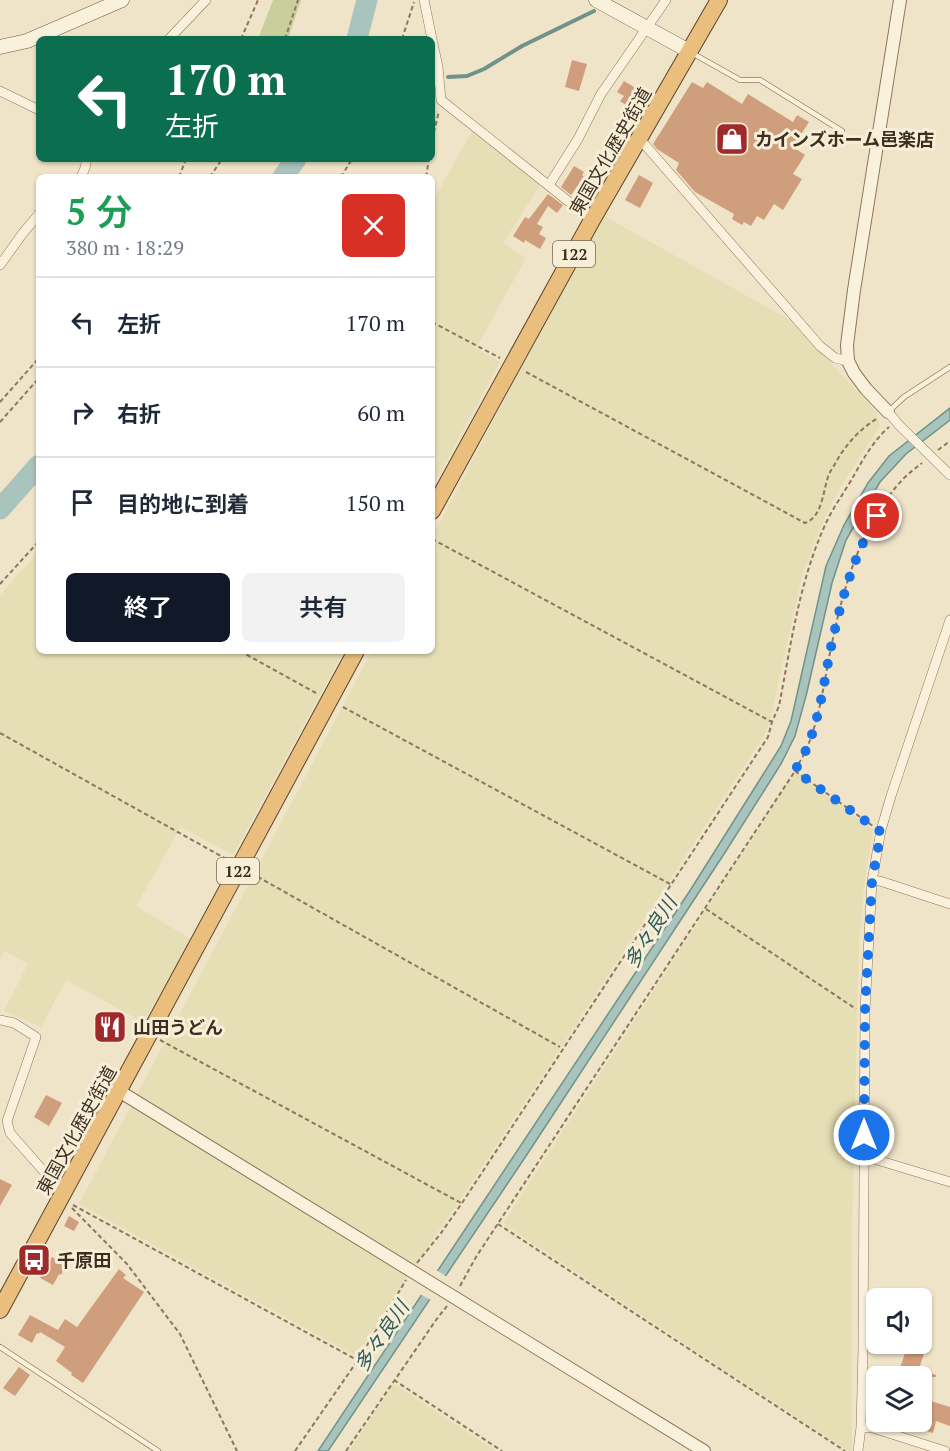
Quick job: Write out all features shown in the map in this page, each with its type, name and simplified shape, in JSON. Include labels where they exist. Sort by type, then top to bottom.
[{"type":"highway","name":"東国文化歴史街道","points":[[435,506],[592,220],[719,0]]},
{"type":"highway","name":"東国文化歴史街道","points":[[0,1310],[354,654]]},
{"type":"main road","points":[[39,36],[122,0]]},
{"type":"main road","points":[[596,0],[689,51]]},
{"type":"main road","points":[[0,47],[36,37]]},
{"type":"street","points":[[172,36],[206,0]]},
{"type":"street","points":[[424,0],[431,36]]},
{"type":"street","points":[[549,185],[578,139],[601,94],[666,0]]},
{"type":"street","points":[[900,0],[854,290],[848,360],[866,389],[950,475]]},
{"type":"street","points":[[435,53],[441,100],[592,220]]},
{"type":"street","points":[[0,91],[36,109]]},
{"type":"street","points":[[639,138],[820,346],[835,358],[848,360]]},
{"type":"street","points":[[0,265],[36,218]]},
{"type":"street","points":[[858,1451],[861,1427],[863,1349],[865,1010],[872,881],[881,832],[891,796],[950,620]]},
{"type":"street","points":[[872,881],[880,881],[950,904]]},
{"type":"street","points":[[0,1020],[14,1023],[36,1037],[7,1121],[10,1133],[61,1197]]},
{"type":"street","points":[[119,1091],[704,1451]]},
{"type":"street","points":[[864,1156],[950,1182]]},
{"type":"street","points":[[861,1427],[873,1428],[945,1451]]},
{"type":"lane","points":[[689,51],[740,80],[760,80],[842,131]]},
{"type":"lane","points":[[894,419],[904,397],[950,367]]},
{"type":"lane","points":[[0,1347],[158,1451]]},
{"type":"path","points":[[242,36],[258,0]]},
{"type":"path","points":[[286,36],[297,0]]},
{"type":"path","points":[[403,36],[415,0]]},
{"type":"path","points":[[435,127],[441,100]]},
{"type":"path","points":[[435,324],[806,523],[812,521],[817,512],[830,474],[838,459],[862,428],[894,419]]},
{"type":"path","points":[[0,402],[36,361]]},
{"type":"path","points":[[0,422],[36,381]]},
{"type":"path","points":[[295,1451],[357,1360],[412,1272],[462,1203],[768,737],[779,706],[799,605],[812,559],[823,531],[864,459],[894,419]]},
{"type":"path","points":[[346,1451],[436,1320],[450,1295],[795,771],[806,751],[817,718],[845,589],[866,534],[887,498],[905,477],[929,454],[950,441]]},
{"type":"path","points":[[435,541],[772,722]]},
{"type":"path","points":[[0,584],[36,544]]},
{"type":"path","points":[[246,654],[670,884]]},
{"type":"path","points":[[0,732],[560,1047]]},
{"type":"path","points":[[795,771],[881,832]]},
{"type":"path","points":[[705,908],[856,1010],[865,1010]]},
{"type":"path","points":[[150,1034],[462,1203]]},
{"type":"path","points":[[61,1197],[357,1360]]},
{"type":"path","points":[[61,1197],[127,1264],[180,1334],[237,1451]]},
{"type":"path","points":[[498,1224],[845,1451]]},
{"type":"path","points":[[394,1380],[502,1451]]},
{"type":"shaded area","points":[[473,130],[541,184],[503,243],[526,258],[476,348],[500,362],[435,482],[435,197]]},
{"type":"shaded area","points":[[602,215],[790,320],[876,411],[880,426],[840,488],[826,515],[803,572],[769,725],[763,737],[568,1037],[357,1355],[354,1355],[79,1204],[370,654],[435,654],[435,531]]},
{"type":"shaded area","points":[[36,554],[36,654],[342,654],[233,855],[181,827],[136,906],[192,940],[143,1022],[66,980],[41,1027],[4,1011],[28,964],[5,951],[0,960],[0,595]]},
{"type":"shaded area","points":[[794,774],[871,828],[873,832],[865,876],[859,943],[852,1229],[852,1451],[848,1451],[506,1226],[504,1222]]},
{"type":"shaded area","points":[[394,1384],[496,1451],[349,1451]]},
{"type":"green space","points":[[273,0],[301,0],[289,36],[259,36]]},
{"type":"water","points":[[950,408],[950,420],[906,454],[880,482],[846,540],[832,583],[795,736],[781,764],[526,1156],[328,1451],[318,1451],[691,889],[781,746],[791,721],[826,566],[844,525],[868,483],[889,456]]},
{"type":"pier","points":[[435,1269],[447,1277],[431,1300],[418,1293]]},
{"type":"building","points":[[572,60],[587,64],[579,91],[565,87]]},
{"type":"building","points":[[624,81],[639,90],[629,107],[620,101],[624,96],[617,92]]},
{"type":"building","points":[[692,82],[703,88],[707,82],[742,104],[748,94],[793,122],[797,115],[809,122],[793,147],[805,155],[793,174],[802,179],[783,210],[774,204],[764,220],[757,216],[751,226],[744,222],[742,225],[732,219],[734,214],[695,192],[676,170],[679,163],[653,144]]},
{"type":"building","points":[[574,166],[584,172],[582,175],[584,177],[571,195],[561,187]]},
{"type":"building","points":[[639,175],[653,183],[640,208],[625,200]]},
{"type":"building","points":[[548,194],[563,205],[557,213],[548,206],[537,224],[543,227],[539,234],[546,238],[540,249],[513,236],[525,217],[529,219]]},
{"type":"building","points":[[46,1095],[62,1103],[49,1126],[34,1117]]},
{"type":"building","points":[[0,1179],[12,1185],[0,1206]]},
{"type":"building","points":[[69,1216],[79,1222],[74,1231],[64,1226]]},
{"type":"building","points":[[52,1257],[66,1265],[53,1285],[40,1278]]},
{"type":"building","points":[[119,1269],[126,1275],[123,1278],[144,1292],[83,1383],[56,1361],[65,1347],[40,1332],[37,1333],[32,1343],[18,1335],[30,1315],[58,1330],[65,1319],[77,1327]]},
{"type":"building","points":[[905,1354],[924,1354],[920,1366],[901,1366]]},
{"type":"building","points":[[19,1367],[30,1375],[15,1396],[3,1388]]},
{"type":"building","points":[[932,1401],[950,1407],[950,1426],[936,1421],[933,1433],[930,1432],[932,1432]]},
{"type":"waterway","points":[[358,36],[367,0]]},
{"type":"waterway","points":[[448,77],[467,76],[484,69],[522,46],[594,11]]},
{"type":"waterway","points":[[285,174],[294,162]]},
{"type":"waterway","points":[[0,509],[36,468]]},
{"type":"place","name":"カインズホーム邑楽店","points":[[732,139]]},
{"type":"place","name":"山田うどん","points":[[110,1027]]},
{"type":"place","name":"千原田","points":[[34,1260]]},
{"type":"route","points":[[864,1135],[865,1010],[872,881],[881,832],[795,771],[806,751],[817,718],[845,589],[866,534],[877,516]]},
{"type":"water label","name":"多々良川","points":[[650,932]]},
{"type":"water label","name":"多々良川","points":[[381,1336]]}]
